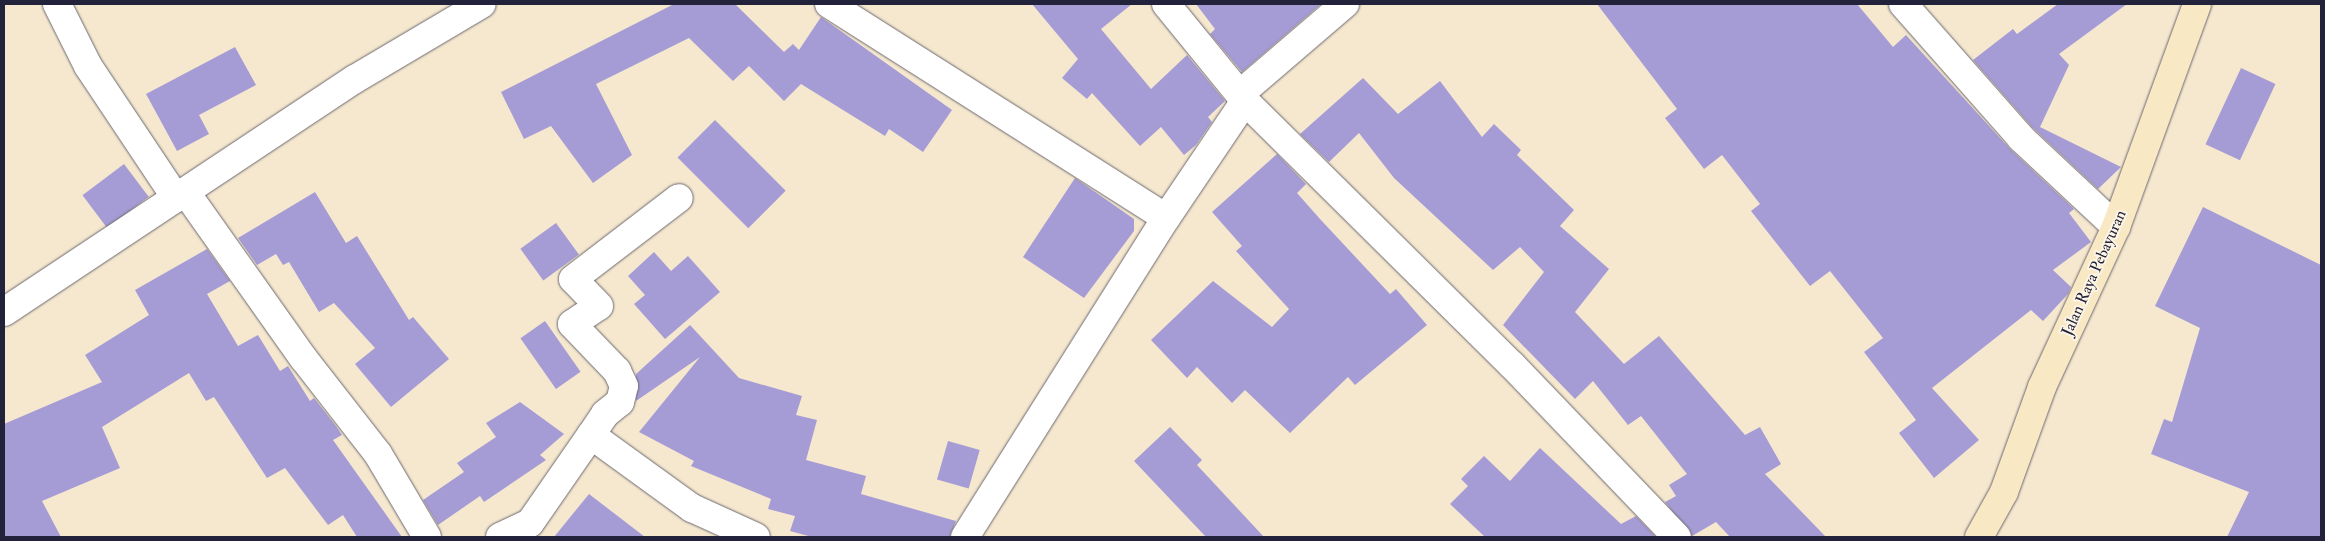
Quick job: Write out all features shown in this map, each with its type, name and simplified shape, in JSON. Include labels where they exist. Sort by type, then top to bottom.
[{"type":"main road","name":"Jalan Raya Pebayuran","points":[[1980,537],[2004,492],[2042,387],[2116,227],[2197,4]]},
{"type":"street","points":[[57,4],[88,66],[181,196],[304,360],[378,454],[427,537]]},
{"type":"street","points":[[4,312],[355,80],[482,4]]},
{"type":"street","points":[[829,4],[1166,218]]},
{"type":"street","points":[[1166,4],[1243,97],[1512,365],[1677,537]]},
{"type":"street","points":[[965,537],[1243,97],[1345,4]]},
{"type":"street","points":[[1903,4],[2021,138],[2116,227]]},
{"type":"street","points":[[500,537],[530,523],[605,414],[620,402],[624,386],[617,371],[572,324],[599,306],[573,279],[679,198]]},
{"type":"street","points":[[591,435],[692,508],[756,537]]},
{"type":"building","points":[[674,4],[735,4],[784,52],[793,44],[799,50],[821,17],[952,110],[923,152],[889,129],[885,136],[801,84],[784,101],[749,66],[733,81],[689,38],[596,84],[632,155],[593,183],[551,126],[524,139],[501,92]]},
{"type":"building","points":[[1032,4],[1132,4],[1101,29],[1151,89],[1187,55],[1225,101],[1208,117],[1212,122],[1196,145],[1184,155],[1161,127],[1140,146],[1092,93],[1087,99],[1062,78],[1078,59]]},
{"type":"building","points":[[1196,4],[1321,4],[1242,72],[1210,34],[1215,29]]},
{"type":"building","points":[[1597,4],[1857,4],[1893,47],[1906,35],[2010,149],[2074,209],[2069,213],[2091,242],[2053,270],[2071,287],[2068,294],[2043,321],[2031,310],[1932,388],[1979,440],[1934,478],[1899,433],[1916,420],[1864,352],[1883,338],[1830,271],[1810,286],[1751,211],[1760,204],[1722,155],[1704,169],[1665,118],[1677,109]]},
{"type":"building","points":[[2058,4],[2127,4],[2059,54],[2069,65],[2040,127],[2121,167],[2098,189],[2032,127],[1973,60],[2013,29],[2017,34]]},
{"type":"building","points":[[235,47],[256,85],[199,115],[209,134],[177,151],[146,94]]},
{"type":"building","points":[[2241,68],[2275,84],[2240,160],[2206,144]]},
{"type":"building","points":[[1363,78],[1398,114],[1440,81],[1482,137],[1494,124],[1521,150],[1517,155],[1574,210],[1560,226],[1609,269],[1575,312],[1624,364],[1659,336],[1745,435],[1760,427],[1781,464],[1765,474],[1826,537],[1730,537],[1716,522],[1692,536],[1665,502],[1676,496],[1669,485],[1687,474],[1641,416],[1628,425],[1593,381],[1575,399],[1503,325],[1544,272],[1520,247],[1493,270],[1394,178],[1359,133],[1329,162],[1300,134]]},
{"type":"building","points":[[715,120],[786,191],[748,228],[678,157]]},
{"type":"building","points":[[1277,154],[1306,184],[1297,193],[1390,294],[1396,289],[1427,325],[1355,385],[1348,377],[1290,433],[1245,390],[1232,403],[1197,367],[1187,378],[1151,340],[1213,281],[1272,327],[1289,309],[1236,251],[1242,246],[1212,212]]},
{"type":"building","points":[[124,164],[149,197],[107,228],[82,195]]},
{"type":"building","points":[[1075,178],[1134,219],[1134,231],[1084,298],[1023,257]]},
{"type":"building","points":[[315,192],[346,243],[357,236],[409,320],[413,317],[449,359],[391,407],[355,364],[375,348],[334,303],[319,312],[289,262],[283,265],[276,254],[257,265],[238,238]]},
{"type":"building","points":[[2203,207],[2321,265],[2321,537],[2227,537],[2249,492],[2151,454],[2164,419],[2172,422],[2200,328],[2155,306]]},
{"type":"building","points":[[556,223],[579,255],[543,280],[520,249]]},
{"type":"building","points":[[207,249],[230,281],[207,294],[238,346],[258,335],[280,371],[288,366],[310,401],[314,398],[342,435],[333,440],[402,537],[357,537],[343,515],[328,525],[285,468],[267,478],[214,397],[206,401],[189,373],[102,427],[120,468],[42,501],[61,537],[4,537],[4,424],[102,382],[85,355],[149,315],[135,290]]},
{"type":"building","points":[[654,252],[671,271],[688,256],[720,292],[665,339],[634,304],[645,295],[628,276]]},
{"type":"building","points":[[545,321],[581,372],[556,389],[520,338]]},
{"type":"building","points":[[690,325],[739,378],[802,396],[796,415],[817,420],[806,460],[866,476],[861,494],[956,521],[950,537],[812,537],[790,531],[795,516],[768,509],[771,499],[691,466],[694,461],[639,432],[700,357],[636,401],[636,374]]},
{"type":"building","points":[[520,402],[564,434],[540,455],[546,460],[484,502],[480,496],[438,525],[423,500],[464,472],[457,463],[496,437],[486,423]]},
{"type":"building","points":[[1170,427],[1202,460],[1197,465],[1264,537],[1206,537],[1134,461]]},
{"type":"building","points":[[948,441],[980,450],[969,489],[937,479]]},
{"type":"building","points":[[1540,448],[1621,524],[1636,516],[1656,537],[1485,537],[1450,504],[1468,486],[1461,479],[1484,456],[1510,481]]},
{"type":"building","points":[[589,494],[645,537],[554,537]]}]
